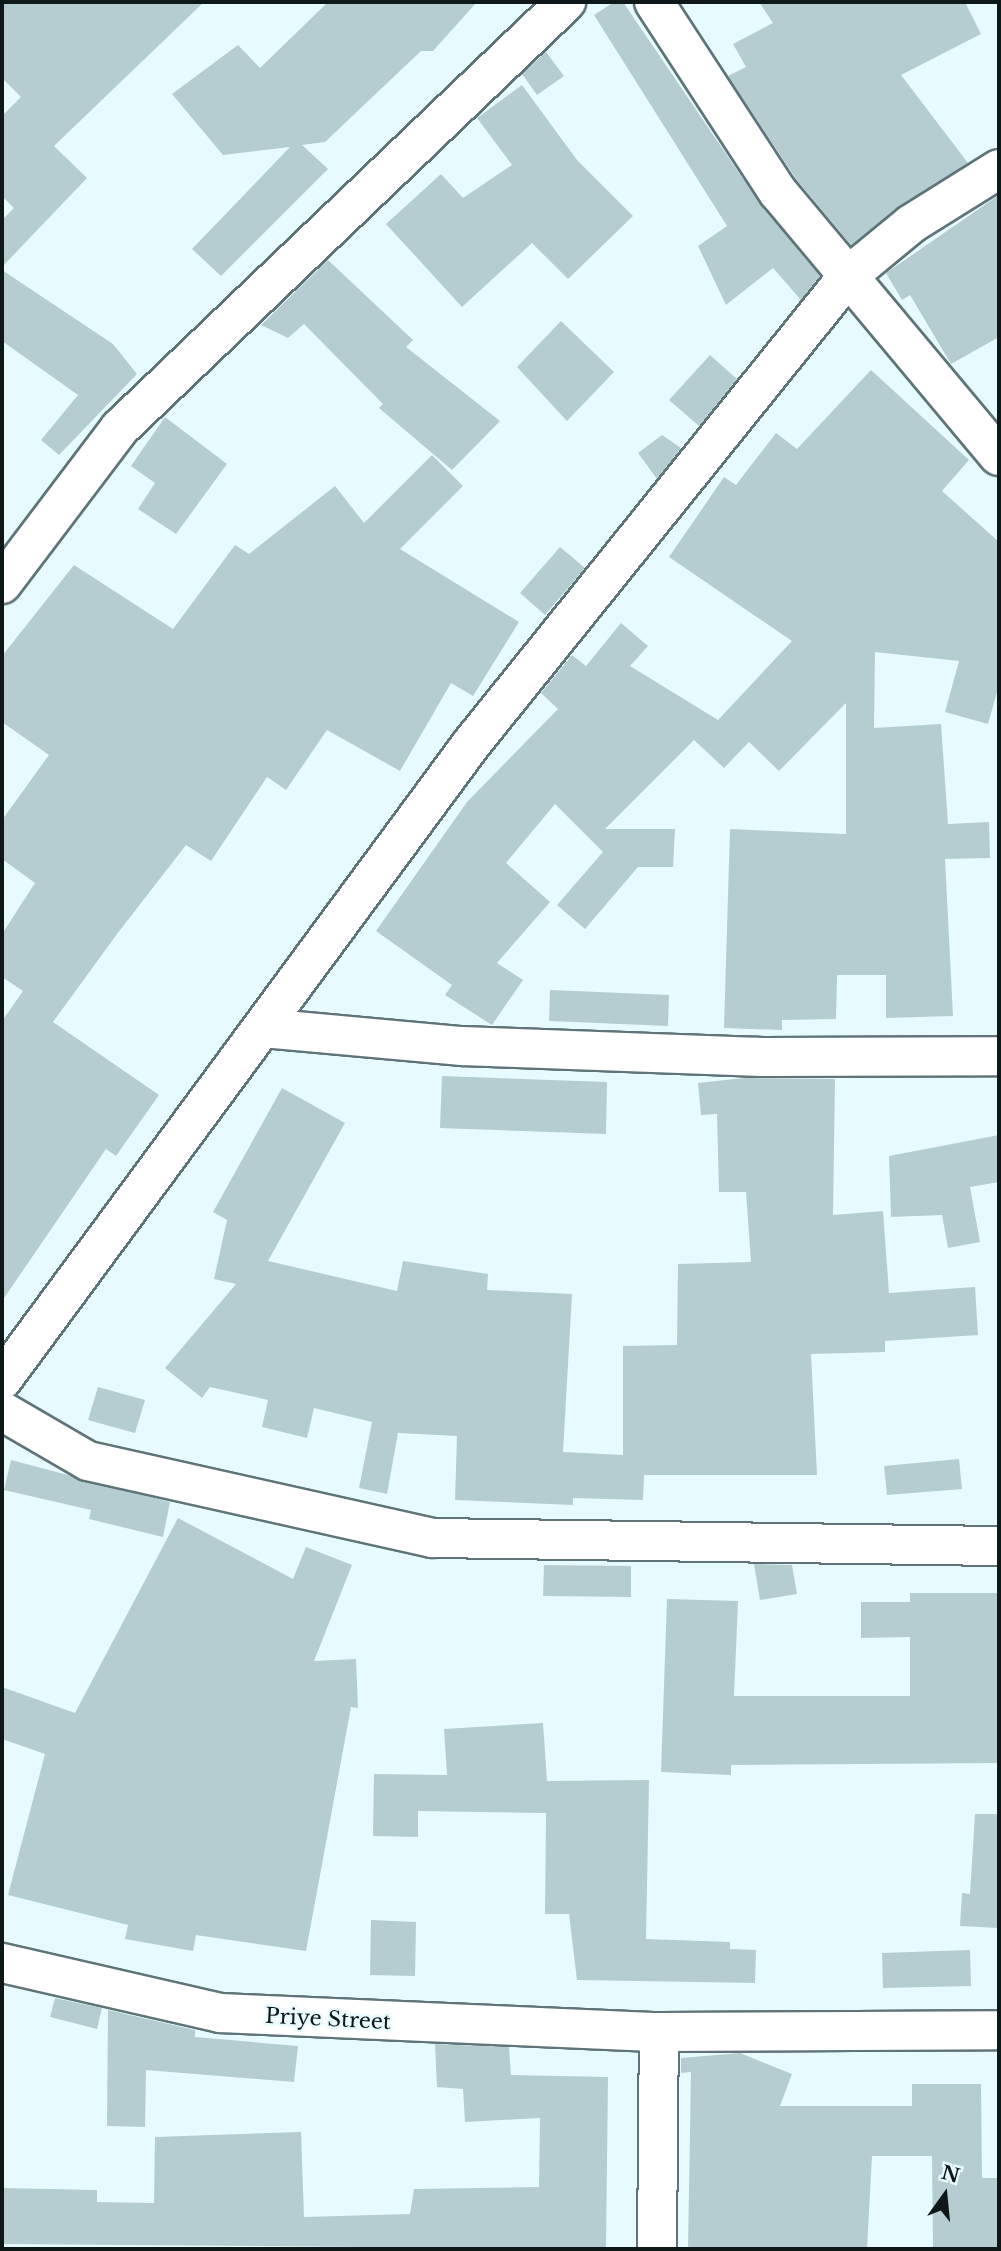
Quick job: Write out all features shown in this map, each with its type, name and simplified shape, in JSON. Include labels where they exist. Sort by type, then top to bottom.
[{"type":"street","points":[[2,584],[120,428],[566,2]]},
{"type":"street","points":[[654,2],[778,192],[999,456]]},
{"type":"street","points":[[2,1380],[472,743],[848,276],[911,224],[999,169]]},
{"type":"street","points":[[263,1028],[516,1048],[763,1057],[999,1056]]},
{"type":"street","points":[[2,1411],[88,1461],[432,1538],[999,1546]]},
{"type":"street","name":"Priye Street","points":[[2,1963],[220,2013],[659,2032],[999,2030]]},
{"type":"street","points":[[657,2249],[659,2032]]},
{"type":"building","points":[[2,2],[204,2],[54,146],[87,178],[2,267],[2,220],[14,208],[2,196],[2,116],[21,97],[2,78]]},
{"type":"building","points":[[328,2],[477,2],[433,51],[421,51],[325,142],[302,145],[328,169],[221,276],[192,249],[290,147],[223,155],[172,94],[238,45],[260,68]]},
{"type":"building","points":[[614,2],[623,2],[760,204],[820,276],[801,300],[773,268],[726,305],[698,246],[727,226],[594,15]]},
{"type":"building","points":[[759,2],[965,2],[981,34],[901,75],[968,163],[851,245],[796,179],[728,76],[746,67],[733,44],[773,23]]},
{"type":"building","points":[[546,52],[564,76],[537,95],[522,74]]},
{"type":"building","points":[[522,85],[577,160],[633,216],[568,279],[532,243],[462,307],[386,224],[441,174],[463,198],[512,165],[477,118]]},
{"type":"building","points":[[999,195],[999,337],[951,364],[910,295],[902,300],[886,273]]},
{"type":"building","points":[[328,260],[413,340],[406,347],[500,421],[452,470],[379,408],[383,404],[304,324],[288,338],[261,325]]},
{"type":"building","points":[[2,270],[113,344],[137,374],[59,455],[41,440],[78,395],[2,341]]},
{"type":"building","points":[[561,321],[614,372],[567,421],[517,367]]},
{"type":"building","points":[[710,355],[737,379],[699,426],[669,400]]},
{"type":"building","points":[[871,370],[969,460],[942,491],[999,542],[999,685],[988,724],[945,712],[959,661],[875,652],[874,728],[941,724],[948,824],[989,822],[990,858],[945,859],[953,1016],[886,1018],[886,975],[837,975],[836,1019],[782,1020],[782,1030],[724,1028],[730,829],[846,834],[846,703],[779,771],[749,742],[724,768],[694,740],[605,829],[675,829],[673,867],[638,867],[585,929],[557,905],[603,852],[555,804],[506,863],[550,902],[497,963],[523,980],[492,1025],[445,995],[452,985],[376,931],[467,802],[558,709],[541,693],[572,655],[586,666],[621,623],[648,646],[630,666],[718,720],[792,641],[669,557],[724,477],[736,485],[776,433],[797,449]]},
{"type":"building","points":[[165,417],[227,464],[176,534],[138,509],[155,483],[131,466]]},
{"type":"building","points":[[662,435],[681,448],[657,479],[638,453]]},
{"type":"building","points":[[432,455],[463,486],[400,549],[519,622],[473,696],[451,683],[400,771],[327,730],[286,790],[267,777],[211,861],[186,845],[117,934],[53,1022],[159,1095],[116,1156],[106,1149],[2,1301],[2,1021],[23,991],[2,977],[2,934],[35,883],[2,859],[2,820],[49,755],[2,722],[2,656],[74,565],[173,629],[235,545],[249,554],[335,486],[364,523]]},
{"type":"building","points":[[560,547],[585,568],[545,615],[520,593]]},
{"type":"building","points":[[550,990],[669,995],[668,1026],[549,1021]]},
{"type":"building","points":[[442,1076],[607,1082],[606,1134],[440,1128]]},
{"type":"building","points":[[744,1078],[835,1079],[833,1215],[883,1211],[889,1293],[975,1287],[978,1335],[885,1341],[885,1352],[811,1354],[817,1475],[644,1475],[643,1500],[573,1498],[573,1505],[455,1500],[457,1436],[398,1433],[387,1494],[359,1488],[372,1422],[314,1408],[307,1438],[262,1427],[268,1400],[210,1387],[202,1398],[165,1368],[236,1284],[214,1279],[227,1220],[213,1212],[282,1088],[345,1123],[268,1261],[397,1291],[403,1261],[488,1274],[487,1290],[572,1294],[563,1452],[623,1455],[623,1346],[677,1345],[678,1264],[751,1262],[746,1192],[719,1192],[717,1114],[701,1115],[698,1083]]},
{"type":"building","points":[[999,1135],[999,1182],[970,1187],[980,1242],[948,1248],[942,1215],[891,1217],[889,1156]]},
{"type":"building","points":[[98,1387],[145,1400],[135,1433],[88,1420]]},
{"type":"building","points":[[959,1459],[962,1489],[887,1495],[884,1466]]},
{"type":"building","points":[[11,1460],[170,1502],[163,1537],[89,1519],[91,1510],[4,1490]]},
{"type":"building","points":[[178,1518],[293,1579],[306,1547],[352,1565],[314,1661],[356,1659],[358,1708],[351,1707],[306,1951],[196,1935],[193,1951],[125,1939],[128,1925],[8,1895],[45,1754],[2,1739],[2,1687],[75,1713]]},
{"type":"building","points":[[754,1564],[792,1565],[797,1594],[760,1600]]},
{"type":"building","points":[[544,1565],[631,1566],[631,1597],[543,1596]]},
{"type":"building","points":[[910,1593],[999,1593],[999,1763],[731,1765],[731,1775],[661,1772],[667,1599],[738,1601],[734,1696],[910,1696],[910,1637],[861,1638],[861,1602],[910,1602]]},
{"type":"building","points":[[543,1723],[547,1781],[649,1780],[646,1939],[730,1942],[730,1949],[756,1950],[755,1983],[577,1980],[569,1914],[545,1914],[546,1813],[418,1811],[418,1837],[373,1836],[374,1774],[447,1775],[444,1729]]},
{"type":"building","points":[[975,1814],[999,1814],[998,1928],[960,1926],[962,1893],[970,1894]]},
{"type":"building","points":[[371,1920],[416,1922],[415,1976],[370,1975]]},
{"type":"building","points":[[970,1950],[971,1986],[883,1988],[882,1953]]},
{"type":"building","points":[[55,1998],[102,2008],[97,2029],[50,2017]]},
{"type":"building","points":[[108,2010],[195,2030],[195,2037],[298,2046],[294,2082],[146,2070],[145,2127],[107,2126]]},
{"type":"building","points":[[435,2044],[509,2047],[511,2075],[608,2077],[606,2249],[2,2244],[2,2188],[97,2190],[97,2202],[154,2203],[155,2137],[301,2132],[304,2217],[410,2214],[414,2189],[539,2187],[540,2118],[465,2122],[463,2089],[437,2087]]},
{"type":"building","points":[[740,2053],[792,2074],[780,2106],[912,2106],[912,2084],[981,2084],[982,2178],[999,2178],[999,2249],[933,2249],[932,2156],[872,2156],[867,2249],[688,2249],[691,2072],[681,2073],[681,2058]]}]
